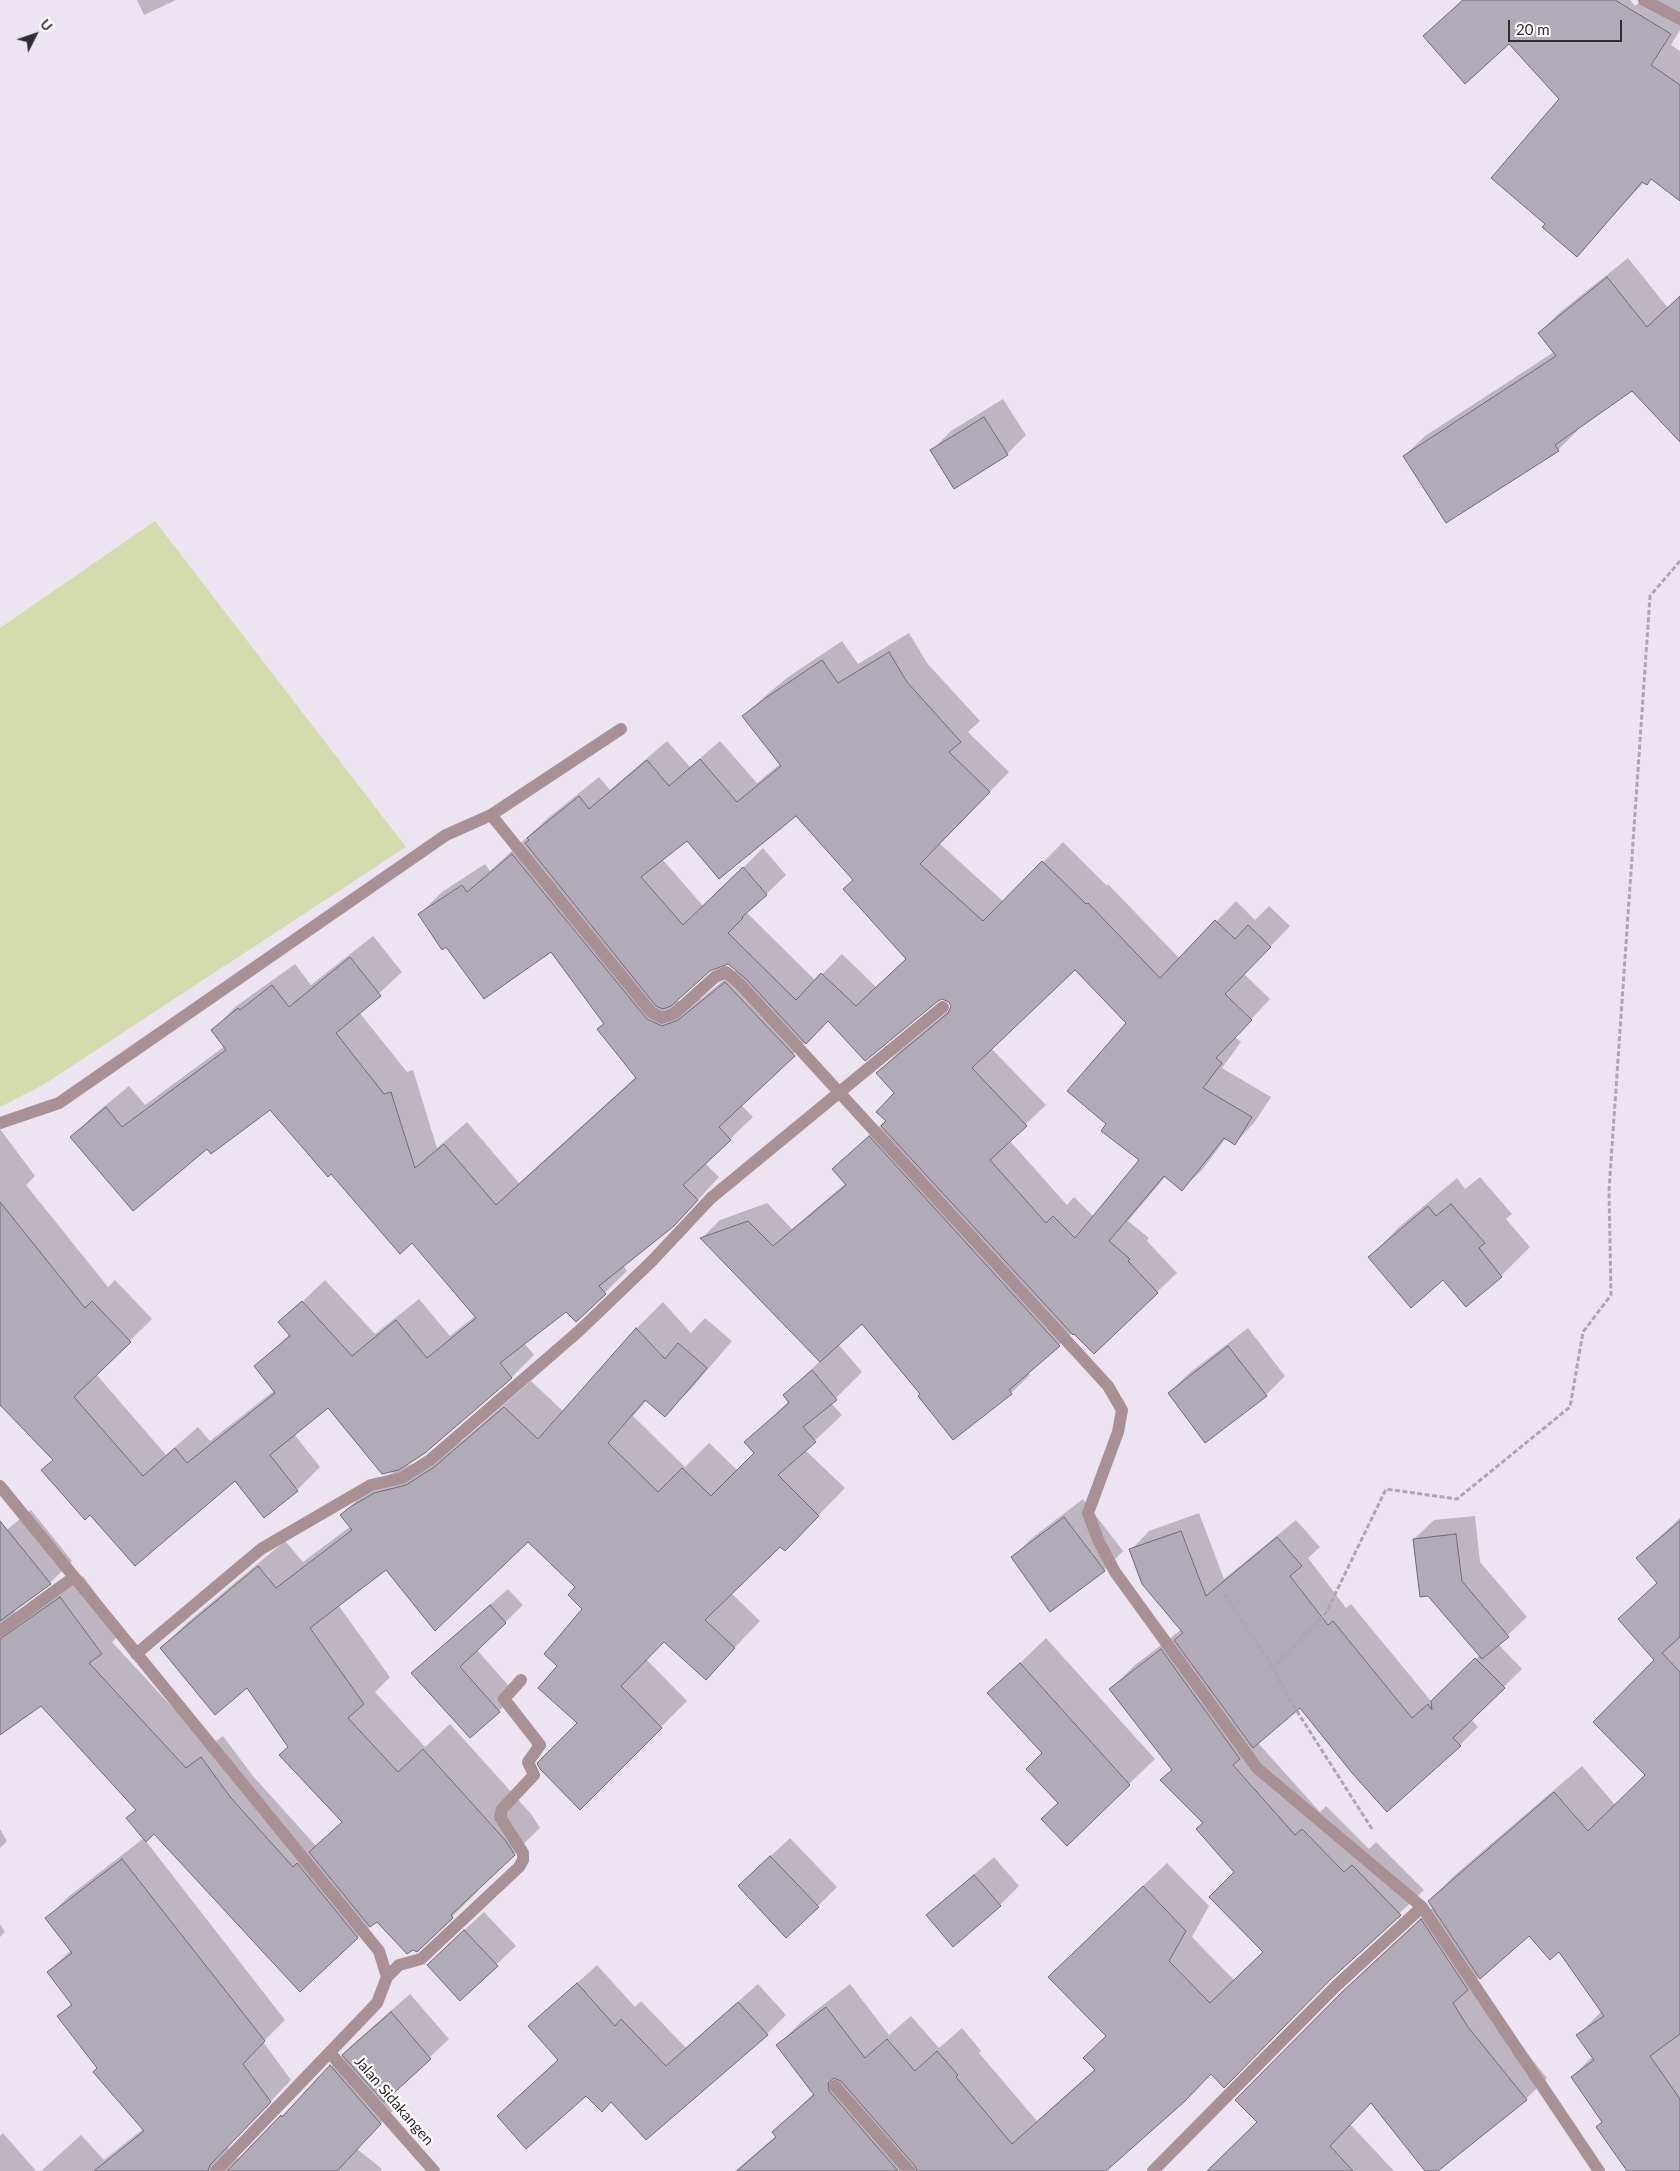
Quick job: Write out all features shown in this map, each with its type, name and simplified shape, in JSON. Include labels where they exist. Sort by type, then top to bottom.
[{"type":"street","points":[[1644,0],[1680,19]]},
{"type":"street","points":[[0,1123],[59,1103],[446,835],[491,815],[621,729]]},
{"type":"street","points":[[491,815],[651,1012],[662,1018],[675,1013],[715,977],[726,972],[740,984],[1108,1386],[1122,1410],[1118,1432],[1088,1513],[1099,1542],[1115,1572],[1257,1768],[1422,1908],[1599,2171]]},
{"type":"street","points":[[136,1654],[261,1549],[371,1485],[402,1478],[430,1460],[579,1331],[652,1261],[711,1198],[784,1140],[839,1091],[943,1007]]},
{"type":"street","points":[[0,1486],[379,1951],[387,1977]]},
{"type":"street","points":[[0,1631],[74,1577]]},
{"type":"street","points":[[216,2171],[377,2003],[387,1977],[399,1965],[421,1959],[520,1867],[523,1853],[500,1817],[502,1809],[534,1775],[528,1762],[540,1745],[504,1699],[521,1680]]},
{"type":"street","points":[[1153,2171],[1336,1986],[1422,1908]]},
{"type":"street","name":"Jalan Sidakangen","points":[[330,2053],[434,2171]]},
{"type":"street","points":[[835,2086],[909,2171]]},
{"type":"path","points":[[1273,1668],[1326,1613],[1386,1489],[1457,1499],[1570,1407],[1583,1332],[1611,1295],[1609,1190],[1650,596],[1680,561]]},
{"type":"path","points":[[1224,1594],[1273,1668],[1286,1694],[1373,1831]]},
{"type":"green space","points":[[155,521],[406,847],[43,1085],[0,1107],[0,628]]},
{"type":"building","points":[[1463,0],[1615,0],[1671,34],[1651,65],[1680,85],[1680,201],[1651,179],[1647,185],[1642,182],[1577,257],[1542,227],[1545,224],[1491,178],[1559,99],[1509,44],[1465,84],[1423,36]]},
{"type":"building","points":[[1607,277],[1647,327],[1680,296],[1680,442],[1632,391],[1555,445],[1559,451],[1446,523],[1403,456],[1556,356],[1538,333]]},
{"type":"building","points":[[984,417],[1008,455],[954,489],[930,450]]},
{"type":"building","points":[[889,652],[907,682],[961,742],[949,752],[990,792],[920,864],[983,921],[1042,861],[1086,904],[1088,903],[1160,978],[1215,920],[1235,939],[1248,925],[1271,947],[1225,994],[1252,1020],[1216,1058],[1222,1063],[1203,1088],[1252,1117],[1235,1145],[1224,1138],[1182,1191],[1164,1176],[1109,1241],[1130,1259],[1128,1261],[1158,1293],[1094,1354],[1073,1335],[881,1126],[886,1121],[876,1112],[894,1093],[876,1073],[948,1013],[951,1006],[949,1002],[942,999],[938,1001],[865,1061],[828,1021],[806,1044],[746,979],[728,964],[710,971],[671,1006],[663,1009],[656,1006],[525,843],[529,840],[527,838],[579,796],[589,809],[647,760],[669,786],[700,759],[737,802],[781,766],[742,716],[822,660],[838,683]],"holes":[[[796,816],[853,880],[843,889],[906,959],[856,1006],[821,973],[796,1000],[728,933],[742,917],[767,895],[743,867],[683,925],[641,877],[687,841],[719,879]],[[1075,970],[1126,1023],[1067,1091],[1106,1124],[1101,1131],[1139,1160],[1075,1238],[1053,1216],[1046,1223],[990,1160],[1027,1126],[972,1068]]]},
{"type":"building","points":[[512,854],[647,1019],[662,1026],[678,1020],[725,982],[795,1056],[719,1127],[731,1140],[683,1185],[698,1200],[674,1226],[599,1286],[606,1294],[576,1322],[566,1312],[500,1363],[512,1378],[425,1453],[399,1470],[382,1474],[328,1408],[270,1455],[298,1491],[264,1518],[235,1481],[135,1566],[90,1515],[85,1520],[41,1470],[53,1460],[0,1405],[0,1202],[85,1308],[92,1301],[131,1342],[74,1397],[143,1476],[175,1448],[187,1463],[275,1393],[254,1366],[290,1336],[278,1322],[302,1301],[352,1356],[396,1320],[427,1358],[476,1318],[412,1243],[400,1254],[331,1174],[328,1177],[270,1110],[211,1154],[207,1149],[133,1211],[70,1137],[106,1107],[122,1127],[226,1050],[211,1030],[238,1008],[240,1010],[272,985],[289,1007],[350,957],[381,996],[336,1033],[384,1094],[391,1092],[415,1168],[444,1144],[496,1205],[636,1078],[597,1029],[604,1024],[551,952],[484,999],[446,947],[442,950],[418,914],[462,885],[467,892]]},
{"type":"building","points":[[869,1136],[1060,1346],[1009,1390],[1012,1394],[953,1440],[918,1396],[920,1394],[862,1324],[820,1362],[700,1238],[748,1221],[773,1246],[846,1185],[832,1169]]},
{"type":"building","points":[[1451,1204],[1485,1243],[1479,1248],[1502,1277],[1466,1307],[1443,1280],[1411,1308],[1368,1257],[1428,1206],[1436,1216]]},
{"type":"building","points":[[636,1328],[665,1359],[678,1343],[707,1368],[665,1417],[645,1400],[608,1443],[658,1492],[682,1468],[711,1496],[754,1453],[744,1442],[789,1403],[783,1395],[812,1370],[837,1400],[803,1427],[816,1442],[778,1475],[819,1516],[785,1551],[780,1547],[705,1620],[735,1648],[706,1680],[664,1642],[621,1686],[662,1728],[580,1810],[540,1769],[537,1763],[577,1723],[538,1688],[557,1666],[544,1654],[582,1609],[568,1595],[575,1587],[528,1542],[435,1631],[386,1570],[310,1628],[364,1704],[348,1718],[398,1772],[423,1749],[505,1840],[515,1855],[451,1915],[453,1918],[417,1952],[413,1950],[407,1954],[377,1922],[370,1927],[309,1852],[342,1822],[279,1755],[288,1747],[247,1688],[215,1715],[160,1648],[258,1566],[276,1588],[352,1530],[340,1515],[350,1507],[374,1493],[406,1485],[434,1467],[504,1407],[538,1439]]},
{"type":"building","points":[[1228,1346],[1267,1396],[1205,1443],[1168,1393]]},
{"type":"building","points":[[1064,1517],[1105,1571],[1050,1612],[1011,1557]]},
{"type":"building","points":[[0,1521],[51,1584],[0,1621]]},
{"type":"building","points":[[1680,1521],[1680,1637],[1662,1653],[1680,1672],[1680,2034],[1650,2056],[1680,2099],[1680,2171],[1627,2171],[1596,2127],[1602,2122],[1571,2077],[1594,2060],[1576,2035],[1604,2016],[1559,1952],[1550,1960],[1529,1936],[1480,1979],[1428,1901],[1554,1792],[1588,1831],[1645,1775],[1593,1722],[1654,1660],[1618,1619],[1657,1583],[1636,1558]]},
{"type":"building","points":[[1181,1531],[1206,1596],[1277,1537],[1302,1566],[1290,1576],[1328,1625],[1333,1621],[1412,1718],[1428,1704],[1432,1710],[1431,1701],[1475,1658],[1505,1688],[1453,1738],[1461,1746],[1387,1812],[1352,1773],[1300,1708],[1253,1748],[1174,1640],[1183,1633],[1142,1584],[1129,1549]]},
{"type":"building","points":[[1456,1534],[1462,1581],[1509,1637],[1482,1659],[1428,1596],[1420,1597],[1413,1539]]},
{"type":"building","points":[[60,1597],[102,1654],[89,1663],[186,1768],[201,1757],[231,1798],[293,1867],[297,1863],[358,1938],[300,1992],[154,1834],[146,1842],[126,1818],[136,1810],[41,1706],[0,1735],[0,1639]]},
{"type":"building","points":[[490,1605],[506,1623],[460,1667],[500,1712],[470,1738],[411,1673]]},
{"type":"building","points":[[1161,1649],[1240,1759],[1233,1765],[1295,1835],[1302,1829],[1344,1872],[1352,1865],[1401,1915],[1330,1980],[1224,2088],[1211,2074],[1184,2102],[1106,2171],[917,2171],[915,2166],[841,2081],[834,2078],[828,2083],[829,2091],[898,2171],[737,2171],[776,2137],[772,2132],[814,2095],[776,2045],[826,2007],[865,2058],[887,2039],[915,2071],[937,2051],[958,2075],[956,2077],[1012,2144],[1095,2070],[1083,2058],[1106,2036],[1048,1977],[1143,1886],[1186,1931],[1169,1961],[1210,2003],[1263,1952],[1209,1897],[1234,1872],[1196,1829],[1203,1823],[1160,1780],[1172,1770],[1109,1689]]},
{"type":"building","points":[[1020,1663],[1130,1785],[1067,1846],[1041,1819],[1058,1803],[1026,1769],[1042,1753],[987,1693]]},
{"type":"building","points":[[770,1856],[819,1907],[786,1938],[738,1886]]},
{"type":"building","points":[[122,1859],[265,2041],[243,2064],[271,2102],[210,2165],[208,2171],[94,2171],[144,2131],[93,2072],[97,2068],[57,2016],[72,2005],[47,1972],[72,1953],[45,1918]]},
{"type":"building","points":[[974,1875],[1001,1906],[953,1947],[926,1915]]},
{"type":"building","points":[[1421,1919],[1468,1990],[1453,2003],[1468,2027],[1527,2100],[1438,2171],[1425,2171],[1371,2103],[1330,2146],[1353,2171],[1207,2171],[1257,2122],[1235,2100],[1342,1992]]},
{"type":"building","points":[[464,1930],[498,1966],[460,2001],[427,1965]]},
{"type":"building","points":[[577,1983],[615,2026],[621,2019],[666,2066],[738,2002],[768,2035],[646,2140],[611,2102],[602,2112],[586,2096],[526,2149],[497,2116],[558,2060],[528,2026]]},
{"type":"building","points":[[391,2012],[431,2059],[384,2102],[342,2055]]},
{"type":"building","points":[[330,2065],[381,2124],[337,2171],[227,2171],[281,2115],[282,2117]]}]
